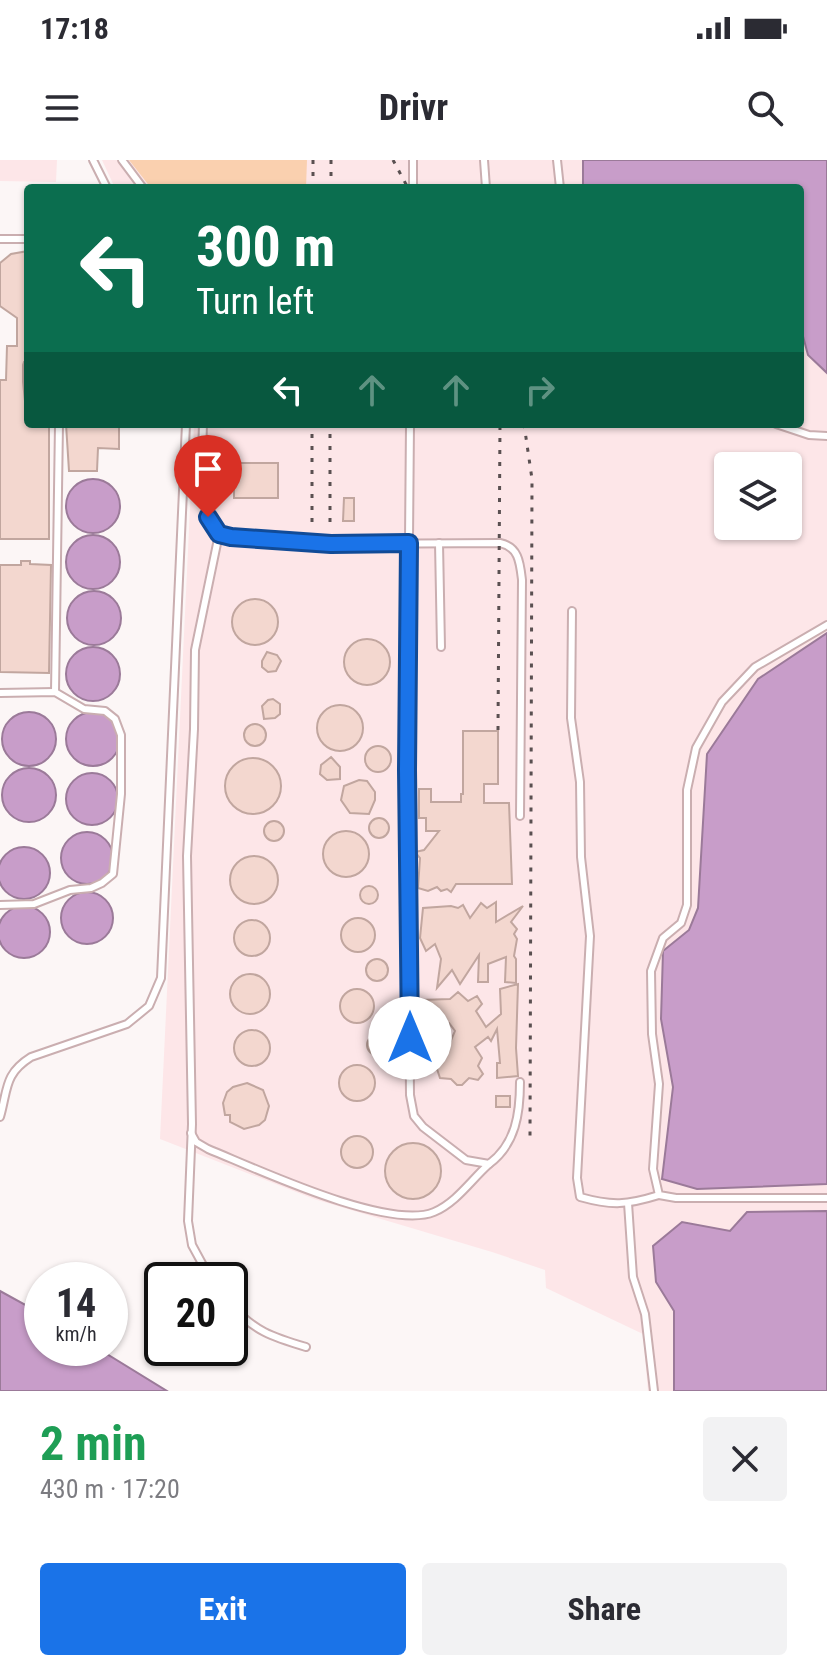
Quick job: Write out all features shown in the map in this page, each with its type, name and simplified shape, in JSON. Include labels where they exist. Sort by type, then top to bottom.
[{"type":"lane","points":[[93,160],[105,184]]},
{"type":"lane","points":[[122,160],[140,184]]},
{"type":"lane","points":[[413,160],[413,184]]},
{"type":"lane","points":[[484,160],[486,184]]},
{"type":"lane","points":[[557,160],[560,184]]},
{"type":"lane","points":[[0,239],[24,239]]},
{"type":"lane","points":[[55,692],[59,428]]},
{"type":"lane","points":[[0,1117],[7,1082],[21,1063],[127,1024],[149,1006],[161,978],[186,428]]},
{"type":"lane","points":[[203,428],[202,491],[208,517],[219,534],[331,544],[510,545],[520,562],[520,816]]},
{"type":"lane","points":[[410,428],[410,1095],[414,1116],[423,1127],[466,1160],[489,1164]]},
{"type":"lane","points":[[788,428],[809,435],[827,436]]},
{"type":"lane","points":[[201,1262],[192,1245],[188,1221],[191,1133],[187,856],[195,650],[219,534]]},
{"type":"lane","points":[[439,543],[441,647]]},
{"type":"lane","points":[[572,611],[571,718],[580,782],[581,857],[590,936],[577,1178],[580,1197],[606,1204],[628,1203],[659,1195],[676,1198],[827,1198]]},
{"type":"lane","points":[[659,1195],[653,1169],[659,1084],[652,1034],[651,971],[663,938],[681,923],[687,905],[687,790],[696,748],[722,702],[755,667],[827,625]]},
{"type":"lane","points":[[0,693],[55,692],[84,709],[105,711],[115,719],[121,735],[121,794],[113,874],[91,888],[70,890],[34,904],[0,905]]},
{"type":"lane","points":[[191,1133],[196,1142],[208,1149],[294,1186],[410,1217],[434,1212],[451,1201],[499,1156],[515,1128],[520,1082]]},
{"type":"lane","points":[[628,1203],[633,1277],[645,1314],[654,1391]]},
{"type":"lane","points":[[248,1324],[265,1334],[306,1347]]},
{"type":"shaded area","points":[[0,160],[57,160],[56,182],[0,181]]},
{"type":"shaded area","points":[[102,160],[827,160],[827,1391],[648,1391],[643,1334],[546,1288],[545,1270],[314,1199],[160,1139],[194,428],[804,428],[804,184],[113,184]]},
{"type":"shaded area","points":[[129,160],[307,160],[306,184],[148,184]]},
{"type":"shaded area","points":[[583,160],[827,160],[827,373],[808,355],[804,340],[804,184],[583,184]]},
{"type":"shaded area","points":[[93,479],[112,487],[120,506],[112,525],[93,533],[74,525],[66,506],[74,487]]},
{"type":"shaded area","points":[[93,535],[112,543],[120,562],[112,581],[93,589],[74,581],[66,562],[74,543]]},
{"type":"shaded area","points":[[94,591],[113,599],[121,618],[113,637],[94,645],[75,637],[67,618],[75,599]]},
{"type":"shaded area","points":[[827,633],[827,1184],[697,1189],[662,1179],[673,1087],[661,1019],[663,951],[689,930],[698,908],[707,754],[758,679]]},
{"type":"shaded area","points":[[93,647],[112,655],[120,674],[112,693],[93,701],[74,693],[66,674],[74,655]]},
{"type":"shaded area","points":[[29,712],[48,720],[56,739],[48,758],[29,766],[10,758],[2,739],[10,720]]},
{"type":"shaded area","points":[[93,712],[112,720],[120,739],[112,758],[93,766],[74,758],[66,739],[74,720]]},
{"type":"shaded area","points":[[29,768],[48,776],[56,795],[48,814],[29,822],[10,814],[2,795],[10,776]]},
{"type":"shaded area","points":[[92,773],[111,780],[118,799],[111,818],[92,825],[73,818],[66,799],[73,780]]},
{"type":"shaded area","points":[[87,832],[106,839],[113,858],[106,877],[87,884],[68,877],[61,858],[68,839]]},
{"type":"shaded area","points":[[14,849],[34,849],[43,854],[48,863],[48,883],[43,892],[34,897],[14,897],[5,892],[0,883],[0,863],[5,854]]},
{"type":"shaded area","points":[[87,892],[106,899],[113,918],[106,937],[87,944],[68,937],[61,918],[68,899]]},
{"type":"shaded area","points":[[14,908],[34,908],[48,922],[48,942],[34,956],[14,956],[0,942],[0,922]]},
{"type":"shaded area","points":[[827,1211],[827,1391],[674,1391],[674,1311],[656,1282],[653,1246],[682,1222],[730,1231],[747,1212]]},
{"type":"shaded area","points":[[0,1291],[24,1304],[24,1366],[126,1366],[167,1391],[0,1391]]},
{"type":"building","points":[[24,252],[24,428],[49,428],[49,539],[0,539],[0,380],[6,380],[7,346],[17,346],[17,318],[0,306],[0,263],[11,254]]},
{"type":"building","points":[[66,428],[119,428],[119,449],[98,448],[97,471],[69,471]]},
{"type":"building","points":[[234,463],[278,463],[278,498],[234,498],[234,481],[217,481],[217,472],[234,473]]},
{"type":"building","points":[[344,498],[354,498],[354,521],[343,521]]},
{"type":"building","points":[[21,561],[51,565],[49,673],[0,672],[0,565],[21,565]]},
{"type":"building","points":[[255,599],[271,606],[278,622],[271,638],[255,645],[239,638],[232,622],[239,606]]},
{"type":"building","points":[[367,639],[383,646],[390,662],[383,678],[367,685],[351,678],[344,662],[351,646]]},
{"type":"building","points":[[267,652],[277,655],[281,661],[276,671],[268,672],[262,667]]},
{"type":"building","points":[[273,699],[280,704],[280,714],[264,719],[262,706]]},
{"type":"building","points":[[340,705],[349,706],[356,712],[362,719],[362,737],[356,744],[349,750],[340,751],[331,750],[324,744],[318,737],[317,728],[318,719],[324,712],[331,706]]},
{"type":"building","points":[[255,724],[263,727],[266,735],[263,743],[255,746],[247,743],[244,735],[247,727]]},
{"type":"building","points":[[463,731],[498,731],[498,784],[484,784],[484,803],[509,803],[512,884],[456,884],[451,892],[447,889],[441,891],[437,887],[428,891],[418,888],[420,858],[415,852],[424,850],[439,831],[426,831],[426,818],[419,818],[419,789],[431,789],[431,802],[461,802]]},
{"type":"building","points":[[378,746],[387,750],[391,759],[387,768],[378,772],[369,768],[365,759],[369,750]]},
{"type":"building","points":[[331,757],[340,767],[340,779],[327,780],[320,774],[321,765]]},
{"type":"building","points":[[253,758],[273,766],[281,786],[273,806],[253,814],[233,806],[225,786],[233,766]]},
{"type":"building","points":[[359,780],[367,781],[375,792],[369,814],[350,813],[341,800],[344,786]]},
{"type":"building","points":[[379,818],[386,821],[389,828],[386,835],[379,838],[372,835],[369,828],[372,821]]},
{"type":"building","points":[[274,821],[281,824],[284,831],[281,838],[274,841],[267,838],[264,831],[267,824]]},
{"type":"building","points":[[346,831],[362,838],[369,854],[362,870],[346,877],[330,870],[323,854],[330,838]]},
{"type":"building","points":[[254,856],[271,863],[278,880],[271,897],[254,904],[237,897],[230,880],[237,863]]},
{"type":"building","points":[[369,886],[378,895],[369,904],[360,895]]},
{"type":"building","points":[[496,902],[496,922],[523,906],[511,922],[517,929],[514,934],[517,939],[514,956],[516,983],[505,982],[506,957],[488,964],[488,982],[478,982],[479,955],[460,984],[452,970],[437,988],[441,959],[435,944],[426,951],[420,938],[423,908],[458,908],[463,905],[470,918],[481,903],[487,908]]},
{"type":"building","points":[[358,918],[370,923],[375,935],[370,947],[358,952],[346,947],[341,935],[346,923]]},
{"type":"building","points":[[252,920],[265,925],[270,938],[265,951],[252,956],[239,951],[234,938],[239,925]]},
{"type":"building","points":[[377,959],[385,962],[388,970],[385,978],[377,981],[369,978],[366,970],[369,962]]},
{"type":"building","points":[[250,974],[264,980],[270,994],[264,1008],[250,1014],[236,1008],[230,994],[236,980]]},
{"type":"building","points":[[518,984],[518,1076],[497,1078],[497,1063],[500,1063],[497,1029],[491,1041],[488,1037],[475,1047],[482,1058],[478,1066],[483,1074],[478,1080],[469,1078],[462,1085],[457,1085],[451,1079],[440,1078],[437,1069],[424,1067],[422,1061],[426,1055],[426,1045],[449,1045],[455,1031],[449,1023],[420,1021],[420,1000],[450,999],[458,992],[468,1001],[477,996],[482,1004],[476,1011],[486,1027],[501,1014],[500,989]]},
{"type":"building","points":[[357,989],[369,994],[374,1006],[369,1018],[357,1023],[345,1018],[340,1006],[345,994]]},
{"type":"building","points":[[252,1030],[265,1035],[270,1048],[265,1061],[252,1066],[239,1061],[234,1048],[239,1035]]},
{"type":"building","points":[[377,1035],[384,1038],[387,1045],[384,1052],[377,1055],[370,1052],[367,1045],[370,1038]]},
{"type":"building","points":[[357,1065],[370,1070],[375,1083],[370,1096],[357,1101],[344,1096],[339,1083],[344,1070]]},
{"type":"building","points":[[247,1083],[263,1090],[269,1106],[265,1120],[244,1129],[230,1122],[230,1115],[225,1115],[223,1103],[227,1092],[233,1087]]},
{"type":"building","points":[[496,1096],[510,1096],[510,1107],[496,1107]]},
{"type":"building","points":[[357,1136],[368,1141],[373,1152],[368,1163],[357,1168],[346,1163],[341,1152],[346,1141]]},
{"type":"building","points":[[413,1143],[433,1151],[441,1171],[433,1191],[413,1199],[393,1191],[385,1171],[393,1151]]},
{"type":"railway","points":[[313,160],[313,184]]},
{"type":"railway","points":[[331,160],[331,184]]},
{"type":"railway","points":[[393,160],[406,184]]},
{"type":"railway","points":[[312,428],[312,522]]},
{"type":"railway","points":[[330,428],[330,522]]},
{"type":"railway","points":[[498,730],[500,428]]},
{"type":"railway","points":[[525,428],[532,479],[530,1137]]},
{"type":"route","points":[[208,517],[219,534],[231,537],[331,544],[409,543],[407,770],[410,1038]]}]
